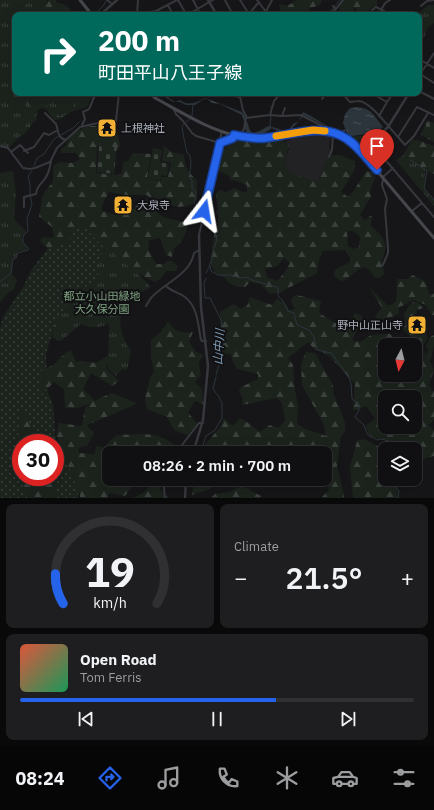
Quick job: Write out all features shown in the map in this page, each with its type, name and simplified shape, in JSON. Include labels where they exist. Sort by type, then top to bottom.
[{"type":"main road","points":[[80,0],[90,12]]},
{"type":"main road","points":[[157,97],[172,107],[212,128],[234,135],[260,138],[313,130],[327,131],[348,139],[383,177],[434,238]]},
{"type":"street","points":[[107,0],[112,4]]},
{"type":"street","points":[[103,12],[116,0]]},
{"type":"street","points":[[136,12],[138,1],[141,0]]},
{"type":"street","points":[[151,12],[178,0],[185,12]]},
{"type":"street","points":[[193,0],[200,12]]},
{"type":"street","points":[[192,12],[213,0]]},
{"type":"street","points":[[225,0],[231,12]]},
{"type":"street","points":[[240,0],[246,12]]},
{"type":"street","points":[[250,12],[258,1],[266,12],[272,0]]},
{"type":"street","points":[[332,12],[343,0]]},
{"type":"street","points":[[381,10],[384,3],[390,0]]},
{"type":"street","points":[[421,6],[427,1],[434,0]]},
{"type":"street","points":[[209,1],[214,12]]},
{"type":"street","points":[[168,5],[172,12]]},
{"type":"street","points":[[372,10],[376,7],[384,11]]},
{"type":"street","points":[[422,70],[434,53]]},
{"type":"street","points":[[422,61],[434,68]]},
{"type":"street","points":[[422,77],[434,83]]},
{"type":"street","points":[[422,94],[434,100]]},
{"type":"street","points":[[24,207],[24,197],[36,194],[37,187],[49,172],[57,148],[80,127],[86,119],[83,112],[89,109],[95,96]]},
{"type":"street","points":[[80,127],[87,124],[116,121],[119,96]]},
{"type":"street","points":[[238,96],[240,97],[243,110],[247,118],[244,129],[239,136]]},
{"type":"street","points":[[270,115],[274,101],[278,96]]},
{"type":"street","points":[[345,96],[350,102],[360,101],[366,103],[405,145],[414,136],[428,113]]},
{"type":"street","points":[[377,96],[388,102]]},
{"type":"street","points":[[379,116],[391,96]]},
{"type":"street","points":[[361,152],[388,127],[407,96]]},
{"type":"street","points":[[172,107],[194,135],[220,143],[233,138],[234,135]]},
{"type":"street","points":[[398,137],[417,107],[434,115]]},
{"type":"street","points":[[282,116],[285,108]]},
{"type":"street","points":[[45,113],[56,124],[56,131],[60,138],[66,140]]},
{"type":"street","points":[[247,118],[270,115],[303,115],[324,127],[327,131]]},
{"type":"street","points":[[24,151],[34,147],[44,133],[49,135],[56,131]]},
{"type":"street","points":[[195,446],[203,423],[208,366],[200,296],[199,235],[222,131]]},
{"type":"street","points":[[329,157],[332,150],[334,133]]},
{"type":"street","points":[[371,143],[434,217]]},
{"type":"street","points":[[11,152],[20,145],[28,154]]},
{"type":"street","points":[[0,146],[8,148],[20,165],[25,169],[35,168],[52,160]]},
{"type":"street","points":[[382,265],[388,253],[388,248],[385,209],[387,199],[382,185],[383,177],[393,168]]},
{"type":"street","points":[[412,212],[422,203]]},
{"type":"street","points":[[146,306],[152,297],[188,267],[193,259],[194,253],[200,250]]},
{"type":"street","points":[[166,286],[170,290],[181,294],[190,302],[196,314],[201,340],[206,341]]},
{"type":"street","points":[[181,446],[199,423],[203,423]]},
{"type":"street","points":[[164,486],[165,498]]},
{"type":"street","points":[[185,498],[186,486]]},
{"type":"shaded area","points":[[313,133],[331,134],[329,147],[331,151],[318,181],[315,182],[290,173],[285,162],[289,148],[286,141],[298,136]]},
{"type":"green space","points":[[0,0],[46,0],[47,2],[49,0],[56,0],[57,3],[67,6],[72,12],[12,12]]},
{"type":"green space","points":[[0,0],[32,0],[44,12],[12,12],[12,96],[78,96],[78,98],[74,108],[60,117],[36,98],[26,102],[37,120],[26,128],[9,148],[0,145]]},
{"type":"green space","points":[[296,0],[322,0],[320,5],[310,8],[308,12],[281,12],[279,5],[291,4]]},
{"type":"green space","points":[[343,0],[377,0],[377,5],[368,10],[370,12],[358,12],[355,7],[353,12],[340,12],[339,6]]},
{"type":"green space","points":[[428,5],[434,5],[434,23],[428,27],[424,38],[422,38],[422,12],[420,12]]},
{"type":"green space","points":[[12,95],[12,96],[92,96],[87,107],[71,112],[61,119],[54,120],[46,109],[42,108],[38,110],[37,115],[29,129],[12,142],[0,101]]},
{"type":"green space","points":[[427,120],[434,123],[434,142],[421,135]]},
{"type":"green space","points":[[91,126],[100,126],[104,131],[110,131],[118,135],[120,145],[118,150],[114,147],[97,146],[96,173],[116,175],[122,173],[123,162],[128,161],[133,153],[151,154],[147,178],[161,181],[161,177],[168,177],[171,163],[162,161],[164,146],[168,150],[178,154],[184,154],[187,168],[191,175],[197,180],[197,200],[191,205],[179,207],[162,204],[146,195],[127,195],[109,192],[102,205],[102,211],[116,215],[127,215],[142,200],[147,199],[162,216],[185,223],[188,226],[181,241],[174,248],[172,257],[166,255],[160,238],[149,240],[148,249],[156,264],[165,264],[167,261],[172,261],[178,266],[176,271],[166,271],[161,278],[155,282],[142,275],[134,273],[98,242],[85,228],[76,229],[66,245],[60,245],[53,250],[45,246],[40,241],[43,237],[54,237],[52,227],[39,217],[43,195],[53,182],[53,166],[59,162],[73,163],[80,159],[76,153],[61,153],[61,149],[66,145],[74,133]]},
{"type":"green space","points":[[344,132],[352,137],[373,134],[375,137],[360,148],[343,134]]},
{"type":"green space","points":[[241,139],[280,139],[289,144],[285,162],[290,173],[315,182],[318,181],[326,165],[328,156],[339,155],[355,161],[354,171],[341,192],[348,197],[353,192],[366,171],[373,172],[375,178],[370,190],[371,197],[360,215],[365,220],[370,216],[373,216],[370,225],[381,235],[386,246],[382,262],[384,274],[379,278],[374,277],[370,270],[362,268],[341,281],[334,276],[334,273],[337,268],[350,262],[350,257],[345,250],[323,251],[319,260],[317,273],[281,292],[270,294],[261,284],[250,282],[245,287],[237,287],[217,274],[211,266],[214,238],[218,226],[216,194],[220,190],[226,192],[235,188],[245,193],[247,191],[247,185],[231,180],[229,176],[219,171],[216,167],[220,151]],"holes":[[[347,231],[354,231],[360,237],[359,247],[353,249],[348,246]],[[284,258],[290,263],[277,281],[267,277],[265,269],[277,266]]]},
{"type":"green space","points":[[412,140],[417,140],[434,146],[434,174],[403,160],[403,155]]},
{"type":"green space","points":[[99,146],[117,147],[114,174],[97,172]]},
{"type":"green space","points":[[153,148],[162,150],[160,162],[169,164],[167,176],[161,175],[160,180],[148,178]]},
{"type":"green space","points":[[404,155],[425,170],[424,188],[434,199],[434,206],[396,160]]},
{"type":"green space","points":[[13,171],[16,194],[14,219],[27,232],[22,236],[23,242],[27,248],[26,250],[18,252],[13,259],[11,273],[17,280],[14,289],[10,291],[0,302],[0,173]]},
{"type":"green space","points":[[81,222],[106,247],[98,261],[98,275],[95,282],[81,289],[70,299],[54,327],[46,354],[47,390],[53,404],[55,434],[12,434],[12,486],[64,486],[64,450],[69,452],[80,489],[78,498],[0,498],[0,328],[3,317],[23,287],[32,269],[57,237]]},
{"type":"green space","name":"都立小山田緑地 大久保分園","points":[[106,247],[148,283],[150,288],[126,300],[121,314],[120,324],[124,339],[131,350],[127,370],[122,369],[116,376],[108,368],[109,323],[95,327],[81,324],[62,340],[58,341],[52,337],[54,327],[70,299],[81,289],[95,282],[98,275],[98,261]]},
{"type":"green space","points":[[413,275],[426,282],[429,294],[432,295],[434,293],[434,315],[432,315],[426,305],[414,300],[398,307],[399,313],[386,319],[378,319],[375,316],[382,308],[369,287],[387,305],[392,305],[397,296],[398,279],[407,279]]},
{"type":"green space","points":[[297,295],[321,301],[319,313],[345,329],[351,326],[354,313],[360,315],[363,319],[352,340],[360,342],[373,335],[390,334],[394,338],[378,338],[378,382],[422,382],[422,356],[427,353],[428,350],[426,347],[430,337],[434,335],[434,346],[430,361],[434,370],[429,385],[434,392],[434,420],[428,425],[434,430],[434,456],[422,460],[422,442],[394,442],[371,437],[365,426],[375,419],[366,406],[353,411],[355,384],[330,357],[321,351],[315,350],[308,342],[288,358],[293,365],[295,391],[298,405],[297,424],[305,429],[326,436],[324,425],[302,385],[301,364],[306,352],[315,353],[333,385],[333,392],[345,423],[345,431],[341,437],[337,466],[344,498],[321,498],[329,490],[328,486],[332,486],[332,446],[204,446],[221,426],[224,418],[233,426],[240,418],[259,432],[270,425],[278,428],[285,421],[282,403],[277,398],[242,405],[243,399],[239,391],[241,387],[258,379],[258,374],[237,369],[231,354],[222,353],[220,312],[234,304],[240,309],[247,306],[250,297],[272,305],[277,299],[286,304],[289,310],[295,309],[291,300]]},
{"type":"green space","points":[[413,302],[417,302],[424,308],[416,310],[417,313],[414,314],[412,318],[414,330],[422,329],[428,337],[423,346],[425,353],[422,354],[422,338],[411,338],[403,329],[406,325],[404,315],[408,307]]},
{"type":"green space","points":[[168,322],[179,332],[193,332],[189,342],[196,352],[204,355],[199,364],[201,374],[195,382],[202,389],[203,404],[195,401],[188,412],[197,424],[187,435],[174,430],[167,417],[147,409],[145,399],[150,378],[154,372],[151,357],[151,340],[160,333]]},
{"type":"green space","points":[[110,345],[115,351],[106,368],[119,381],[112,386],[91,373],[83,389],[95,401],[112,393],[136,403],[87,425],[94,433],[87,446],[78,448],[79,453],[95,454],[96,446],[102,447],[102,486],[132,486],[125,496],[109,493],[108,498],[80,498],[80,494],[64,455],[64,434],[56,434],[59,423],[82,426],[85,408],[90,404],[76,408],[65,408],[64,389],[54,382],[41,395],[39,393],[42,369],[52,366],[65,353],[71,350],[76,362],[81,361],[96,363],[108,356]]},
{"type":"green space","points":[[25,409],[32,431],[31,434],[19,434],[20,410]]},
{"type":"green space","points":[[142,434],[163,438],[175,446],[105,446],[115,436],[119,435]]},
{"type":"green space","points":[[364,439],[378,446],[378,486],[397,486],[398,498],[353,498],[350,467],[357,441]]},
{"type":"green space","points":[[24,486],[57,486],[55,498],[28,498]]},
{"type":"green space","points":[[151,486],[161,486],[160,489],[164,492],[164,498],[133,498],[143,493]]},
{"type":"green space","points":[[194,486],[215,486],[207,490],[192,495]]},
{"type":"green space","points":[[242,486],[261,496],[260,498],[211,498],[215,494],[229,492]]},
{"type":"water","points":[[162,96],[166,96],[175,102],[173,102]]},
{"type":"water","points":[[205,98],[242,112],[248,129],[252,134],[269,127],[288,131],[293,124],[299,121],[289,132],[283,133],[271,128],[256,136],[252,136],[247,130],[242,115],[220,104],[212,103],[207,99],[204,99],[195,105],[186,105],[180,102],[175,102],[180,100],[187,103],[193,103]]},
{"type":"water","points":[[356,107],[369,110],[383,127],[376,133],[351,136],[347,133],[343,123],[345,114],[350,108]]},
{"type":"water","points":[[303,112],[332,129],[342,131],[345,129],[345,131],[342,134],[328,129],[324,125],[304,115],[299,120]]},
{"type":"waterway","points":[[329,12],[340,0]]},
{"type":"waterway","points":[[98,11],[106,1]]},
{"type":"waterway","points":[[92,100],[93,96]]},
{"type":"waterway","name":"山中川","points":[[192,116],[193,104]]},
{"type":"waterway","points":[[270,127],[271,116]]},
{"type":"waterway","name":"山中川","points":[[186,122],[190,119]]},
{"type":"waterway","points":[[34,166],[37,158],[44,154],[54,139],[73,128],[79,122]]},
{"type":"waterway","name":"山中川","points":[[184,124],[182,126],[183,135],[186,150],[189,154],[191,162],[189,177],[192,180],[192,188],[196,192],[194,204],[201,208],[206,214],[207,222],[214,229],[217,240],[210,265],[206,273]]},
{"type":"waterway","points":[[246,124],[247,130],[255,135],[269,128]]},
{"type":"waterway","points":[[411,160],[427,171],[424,188],[434,200]]},
{"type":"waterway","points":[[0,282],[11,273],[13,259],[16,258],[18,253],[29,249],[23,242],[23,236],[28,231],[27,219],[32,204],[28,176],[32,171]]},
{"type":"waterway","points":[[210,266],[211,271],[218,275],[231,275],[240,278],[247,277],[254,281],[277,287],[278,296],[283,301],[288,311],[294,313],[297,325],[309,330],[314,337],[317,350],[331,353],[349,378],[351,383],[352,399],[358,404],[359,410],[355,417],[363,424],[368,435],[377,440],[382,439],[391,442]]},
{"type":"waterway","name":"山中川","points":[[206,278],[204,283],[205,298],[210,298],[221,320],[222,328],[221,358],[216,375]]},
{"type":"waterway","name":"山中川","points":[[201,446],[203,445],[206,436],[215,430],[222,418],[222,403],[213,389],[216,377]]},
{"type":"waterway","points":[[395,486],[399,491],[398,498]]},
{"type":"slow traffic","points":[[276,136],[313,130],[325,131]]},
{"type":"place","name":"上根神社","points":[[107,128]]},
{"type":"place","name":"大泉寺","points":[[123,205]]},
{"type":"place","name":"野中山正山寺","points":[[417,325]]},
{"type":"route","points":[[204,211],[220,143],[233,138],[234,135],[252,138],[265,138],[313,130],[328,131],[348,139],[377,170]]}]
